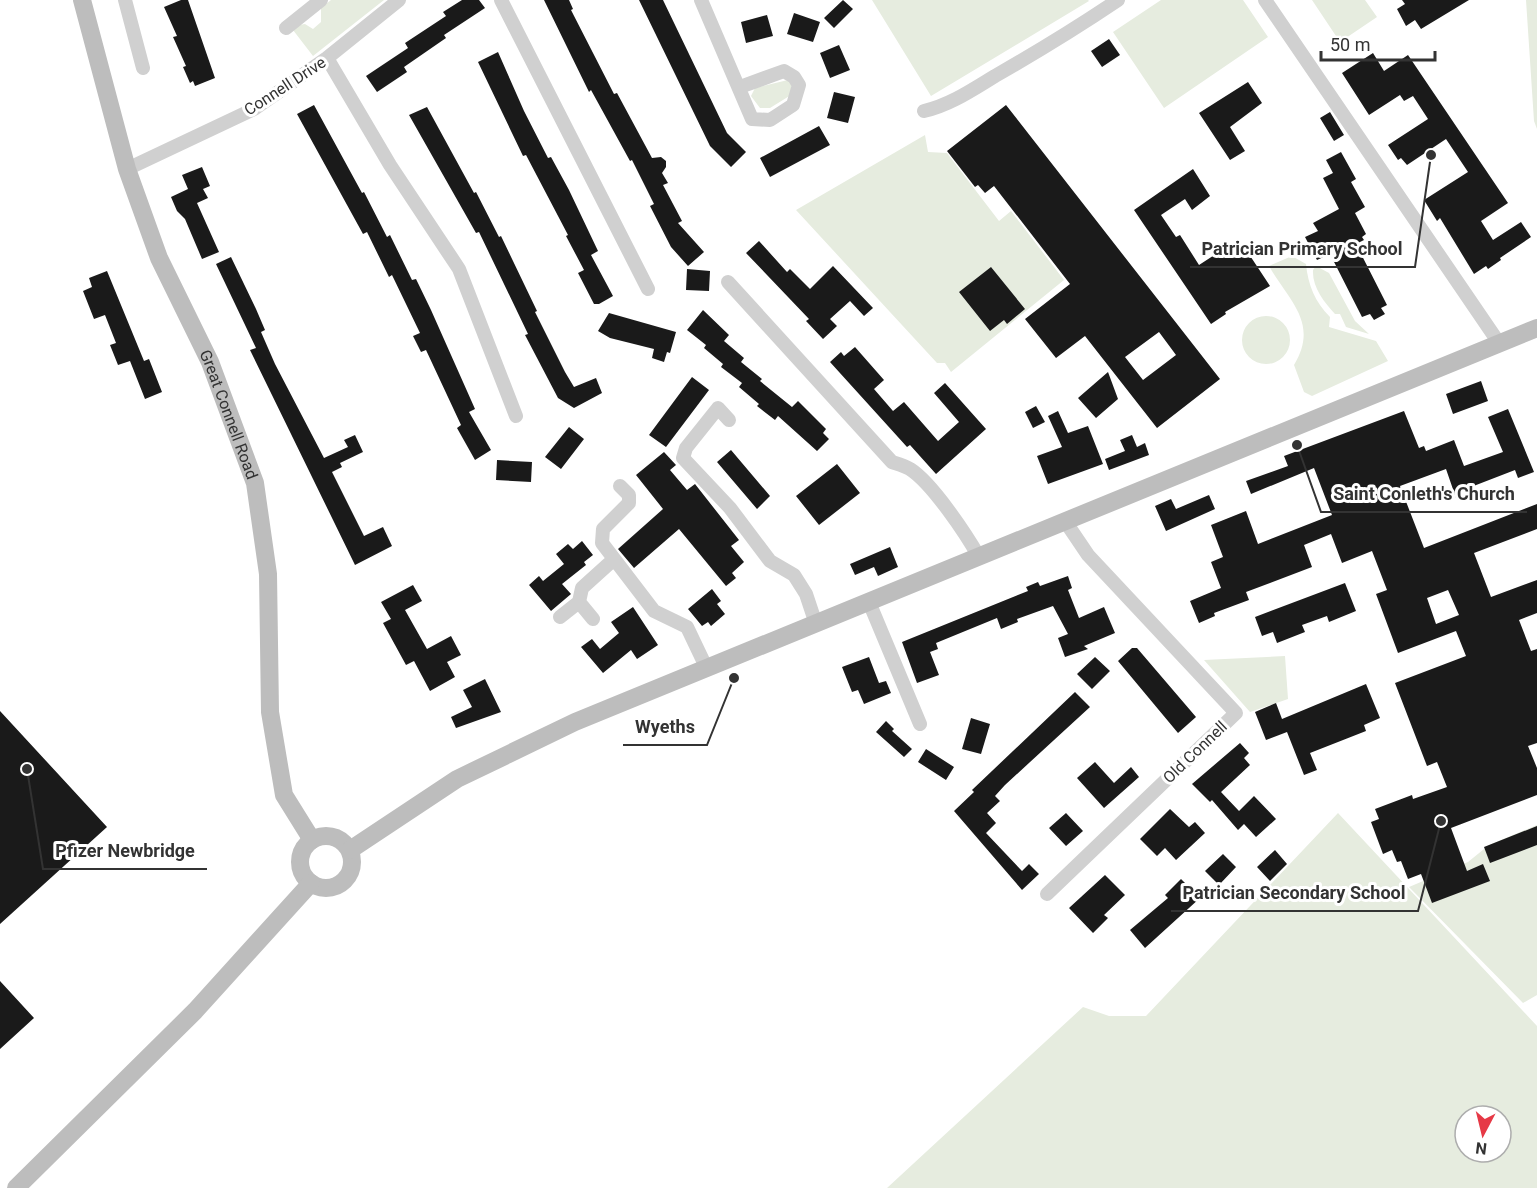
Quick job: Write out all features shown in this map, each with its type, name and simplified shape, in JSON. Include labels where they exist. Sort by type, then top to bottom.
[{"type":"main road","name":"Great Connell Road","points":[[82,0],[127,168],[159,258],[210,362],[255,483],[268,574],[270,712],[284,795],[312,840]]},
{"type":"main road","points":[[350,850],[457,779],[575,722],[1537,327]]},
{"type":"main road","points":[[330,835],[344,842],[350,850],[353,860],[347,879],[338,886],[326,889],[310,884],[301,871],[302,851],[312,840],[330,835]]},
{"type":"main road","points":[[16,1188],[195,1011],[310,884]]},
{"type":"street","points":[[125,0],[143,68]]},
{"type":"street","points":[[285,28],[310,18],[321,0]]},
{"type":"street","name":"Connell Drive","points":[[127,168],[254,109],[327,58],[399,0]]},
{"type":"street","points":[[501,0],[648,289]]},
{"type":"street","points":[[700,0],[740,87]]},
{"type":"street","points":[[924,111],[941,107],[977,87],[1049,45],[1118,0]]},
{"type":"street","points":[[1265,0],[1499,343]]},
{"type":"street","points":[[327,58],[390,165],[459,269],[516,416]]},
{"type":"street","points":[[728,282],[892,462],[910,469],[937,497],[964,531],[979,557]]},
{"type":"street","points":[[729,420],[718,408],[686,448],[683,458],[730,508],[770,561],[794,575],[806,594],[816,624]]},
{"type":"street","points":[[621,486],[629,495],[629,503],[603,528],[602,543],[654,611],[687,627],[706,669]]},
{"type":"street","name":"Old Connell","points":[[1047,894],[1236,713],[1088,555],[1065,521]]},
{"type":"street","points":[[560,617],[579,602],[582,588],[613,560]]},
{"type":"street","points":[[579,602],[593,619]]},
{"type":"street","points":[[869,602],[920,724]]},
{"type":"shaded area","points":[[331,0],[384,0],[313,56],[293,30],[305,24],[313,29],[321,22],[321,8]]},
{"type":"shaded area","points":[[872,0],[1088,0],[1089,1],[931,96]]},
{"type":"shaded area","points":[[1161,0],[1243,0],[1268,37],[1164,108],[1113,32]]},
{"type":"shaded area","points":[[1312,0],[1365,0],[1377,17],[1340,42]]},
{"type":"shaded area","points":[[1526,0],[1537,0],[1537,129],[1534,121]]},
{"type":"shaded area","points":[[788,80],[792,85],[791,95],[770,108],[760,108],[751,96],[755,88]]},
{"type":"shaded area","points":[[925,135],[928,152],[947,153],[999,221],[1011,211],[1064,280],[951,372],[945,363],[937,363],[796,210]]},
{"type":"shaded area","points":[[1292,256],[1306,264],[1313,293],[1330,317],[1329,327],[1376,341],[1388,361],[1312,396],[1304,392],[1294,365],[1304,337],[1303,325],[1293,302],[1269,266]]},
{"type":"shaded area","points":[[1316,266],[1329,273],[1355,321],[1369,334],[1346,327],[1340,314],[1335,314],[1327,304],[1314,282],[1313,270]]},
{"type":"shaded area","points":[[1261,316],[1271,316],[1283,323],[1290,335],[1290,345],[1283,357],[1271,364],[1261,364],[1246,353],[1242,345],[1242,335],[1253,320]]},
{"type":"shaded area","points":[[1285,656],[1288,699],[1250,712],[1204,660]]},
{"type":"shaded area","points":[[1338,813],[1537,1026],[1537,1188],[887,1188],[1083,1007],[1109,1016],[1146,1016]]},
{"type":"shaded area","points":[[1537,825],[1537,995],[1523,1003],[1409,887],[1468,862],[1489,845]]},
{"type":"building","points":[[181,0],[188,0],[215,78],[195,86],[193,81],[190,83],[183,67],[186,66],[173,37],[177,36],[164,7]]},
{"type":"building","points":[[462,0],[479,0],[485,8],[444,35],[446,38],[404,67],[407,72],[377,92],[366,76],[408,48],[405,43],[446,16],[443,12]]},
{"type":"building","points":[[544,0],[569,0],[573,9],[571,10],[614,94],[617,93],[652,158],[661,157],[666,161],[666,167],[662,173],[668,183],[663,185],[682,221],[678,223],[704,252],[688,266],[671,247],[650,206],[654,204],[632,160],[630,161],[591,90],[589,92]]},
{"type":"building","points":[[639,0],[663,0],[727,133],[746,152],[731,167],[710,146]]},
{"type":"building","points":[[843,0],[853,9],[834,28],[824,18]]},
{"type":"building","points":[[1402,0],[1469,0],[1421,29],[1415,20],[1406,26],[1397,9],[1405,4]]},
{"type":"building","points":[[794,13],[820,22],[813,42],[787,34]]},
{"type":"building","points":[[767,15],[773,36],[746,43],[741,22]]},
{"type":"building","points":[[1109,39],[1120,55],[1102,67],[1091,51]]},
{"type":"building","points":[[839,45],[850,70],[830,78],[820,53]]},
{"type":"building","points":[[498,52],[524,111],[548,158],[551,157],[569,190],[598,251],[591,255],[613,296],[599,304],[594,304],[578,273],[584,270],[566,236],[568,235],[526,155],[523,156],[478,62]]},
{"type":"building","points":[[1373,53],[1384,71],[1408,55],[1508,203],[1481,221],[1493,240],[1521,222],[1531,237],[1488,269],[1486,266],[1474,274],[1440,218],[1437,221],[1424,200],[1468,172],[1446,139],[1407,165],[1401,158],[1398,160],[1388,145],[1428,119],[1413,96],[1404,101],[1400,95],[1369,115],[1342,73]]},
{"type":"building","points":[[1248,82],[1262,103],[1230,127],[1245,151],[1230,160],[1199,113]]},
{"type":"building","points":[[834,92],[855,97],[848,123],[827,118]]},
{"type":"building","points":[[314,105],[387,237],[390,235],[412,280],[416,279],[431,310],[475,409],[469,412],[491,450],[475,460],[457,428],[461,425],[426,350],[421,352],[413,336],[420,333],[392,275],[389,277],[367,232],[363,234],[297,114]]},
{"type":"building","points":[[1006,105],[1220,379],[1157,428],[1085,336],[1056,358],[1025,319],[1070,284],[994,186],[985,193],[978,185],[975,187],[947,151]],"holes":[[[1159,332],[1176,355],[1143,380],[1125,357]]]},
{"type":"building","points":[[427,107],[499,237],[501,236],[537,311],[535,312],[574,387],[596,378],[602,393],[574,408],[558,398],[525,335],[528,334],[479,232],[476,233],[409,115]]},
{"type":"building","points":[[1330,112],[1344,135],[1334,141],[1320,118]]},
{"type":"building","points":[[819,126],[830,145],[770,177],[760,158]]},
{"type":"building","points":[[1341,152],[1356,179],[1351,182],[1365,207],[1355,213],[1366,234],[1362,237],[1364,240],[1356,244],[1387,305],[1381,308],[1385,314],[1374,320],[1370,314],[1362,317],[1330,254],[1317,260],[1305,237],[1318,231],[1313,223],[1339,209],[1323,178],[1333,173],[1326,160]]},
{"type":"building","points":[[202,167],[210,186],[203,189],[208,198],[197,203],[219,252],[202,259],[185,219],[177,211],[171,197],[188,189],[182,175]]},
{"type":"building","points":[[1193,169],[1210,196],[1192,210],[1185,199],[1161,215],[1176,237],[1180,235],[1199,265],[1239,239],[1270,286],[1225,312],[1226,314],[1211,324],[1134,210]]},
{"type":"building","points":[[759,241],[787,272],[790,269],[810,289],[833,266],[873,308],[864,316],[850,301],[830,319],[837,326],[823,339],[806,321],[809,319],[746,253]]},
{"type":"building","points":[[231,257],[265,330],[261,332],[275,364],[324,458],[348,447],[344,440],[355,435],[363,452],[340,463],[342,467],[332,472],[364,536],[383,527],[392,546],[355,565],[250,350],[256,348],[216,264]]},
{"type":"building","points":[[991,267],[1025,309],[1007,324],[1004,320],[990,331],[959,292]]},
{"type":"building","points":[[687,269],[710,271],[709,291],[686,290]]},
{"type":"building","points":[[107,271],[144,361],[149,359],[162,392],[145,399],[130,361],[118,365],[110,345],[116,343],[105,315],[94,319],[83,291],[92,287],[89,278]]},
{"type":"building","points":[[703,310],[729,335],[724,341],[744,358],[741,362],[762,379],[760,381],[792,407],[798,401],[826,429],[823,433],[829,439],[817,451],[778,416],[775,420],[757,406],[759,404],[739,387],[742,383],[721,367],[723,364],[704,348],[706,345],[687,330]]},
{"type":"building","points":[[609,313],[676,332],[670,353],[667,352],[664,362],[652,358],[654,349],[610,338],[598,331]]},
{"type":"building","points":[[855,347],[884,380],[874,389],[893,411],[904,402],[938,441],[959,422],[934,393],[945,383],[986,429],[936,474],[910,445],[907,447],[830,362],[841,352],[844,356]]},
{"type":"building","points":[[1108,372],[1118,399],[1096,418],[1078,398]]},
{"type":"building","points":[[692,377],[709,390],[666,447],[649,435]]},
{"type":"building","points":[[1481,381],[1488,401],[1453,414],[1446,394]]},
{"type":"building","points":[[1036,406],[1045,422],[1033,428],[1025,412]]},
{"type":"building","points":[[1508,409],[1534,472],[1518,478],[1515,470],[1471,487],[1473,492],[1456,498],[1446,469],[1400,486],[1424,548],[1537,504],[1537,529],[1474,553],[1491,597],[1537,580],[1537,613],[1519,620],[1531,651],[1537,649],[1537,743],[1528,746],[1537,768],[1537,795],[1451,828],[1467,871],[1483,864],[1490,881],[1432,903],[1421,874],[1408,879],[1401,861],[1397,862],[1392,850],[1383,854],[1371,822],[1379,819],[1375,809],[1412,795],[1413,799],[1447,787],[1437,762],[1427,766],[1395,683],[1466,656],[1456,631],[1398,653],[1376,594],[1387,590],[1372,551],[1342,563],[1331,534],[1304,545],[1312,567],[1246,592],[1249,600],[1214,613],[1215,616],[1199,623],[1190,601],[1221,588],[1211,562],[1223,557],[1211,525],[1246,511],[1258,544],[1332,515],[1314,468],[1251,494],[1246,481],[1288,466],[1284,456],[1404,411],[1419,448],[1424,446],[1426,451],[1454,440],[1464,466],[1503,452],[1488,417]],"holes":[[[1448,590],[1459,615],[1436,624],[1427,598]]]},
{"type":"building","points":[[1058,411],[1068,433],[1088,426],[1103,464],[1048,484],[1037,456],[1062,447],[1048,416]]},
{"type":"building","points":[[569,427],[584,439],[561,469],[545,457]]},
{"type":"building","points":[[1132,435],[1137,447],[1145,443],[1149,455],[1109,470],[1105,459],[1125,451],[1120,440]]},
{"type":"building","points":[[731,450],[770,496],[757,509],[717,462]]},
{"type":"building","points":[[664,452],[676,465],[670,470],[687,490],[695,484],[739,540],[731,546],[744,562],[732,573],[736,578],[726,586],[679,529],[634,568],[618,549],[663,509],[636,475]]},
{"type":"building","points":[[497,460],[532,462],[531,482],[496,480]]},
{"type":"building","points":[[837,464],[860,493],[819,525],[796,496]]},
{"type":"building","points":[[1209,495],[1215,509],[1166,531],[1155,506],[1171,499],[1176,509]]},
{"type":"building","points":[[582,541],[593,555],[584,562],[586,565],[562,584],[571,594],[551,611],[529,585],[539,576],[543,581],[564,564],[556,554],[568,544],[573,549]]},
{"type":"building","points":[[890,547],[898,567],[878,576],[874,567],[855,575],[850,564]]},
{"type":"building","points":[[1068,576],[1072,588],[1068,590],[1079,618],[1104,607],[1115,633],[1084,646],[1088,649],[1065,657],[1058,638],[1068,634],[1053,606],[1017,619],[1018,622],[1001,629],[997,618],[936,643],[938,649],[930,652],[939,675],[917,683],[902,642],[1028,591],[1026,587],[1038,582],[1040,586]]},
{"type":"building","points":[[1345,583],[1356,611],[1329,622],[1327,616],[1302,625],[1305,632],[1277,643],[1273,632],[1262,636],[1255,617]]},
{"type":"building","points":[[413,585],[422,601],[405,610],[427,649],[451,636],[461,655],[447,662],[455,677],[430,691],[414,661],[406,665],[383,623],[391,619],[381,602]]},
{"type":"building","points":[[712,589],[721,601],[717,604],[725,614],[711,626],[708,622],[702,626],[688,609]]},
{"type":"building","points":[[633,607],[658,645],[637,659],[631,650],[603,673],[581,647],[592,639],[600,649],[619,633],[611,622]]},
{"type":"building","points":[[1132,648],[1137,648],[1196,717],[1178,733],[1118,661]]},
{"type":"building","points":[[869,657],[879,683],[886,681],[891,693],[864,704],[858,690],[852,692],[842,667]]},
{"type":"building","points":[[1095,657],[1110,671],[1092,689],[1077,674]]},
{"type":"building","points":[[485,679],[501,712],[456,728],[451,717],[472,707],[463,690]]},
{"type":"building","points":[[1366,684],[1380,718],[1364,725],[1366,731],[1310,753],[1317,770],[1304,775],[1287,732],[1266,740],[1255,712],[1276,703],[1282,719]]},
{"type":"building","points":[[1075,692],[1090,707],[1005,785],[995,796],[1000,801],[987,813],[996,823],[986,833],[1022,871],[1029,864],[1039,874],[1022,890],[954,811],[974,792],[972,790]]},
{"type":"building","points":[[0,711],[107,827],[0,924]]},
{"type":"building","points":[[971,718],[990,724],[981,754],[962,749]]},
{"type":"building","points":[[886,721],[894,729],[892,731],[912,749],[904,757],[876,732]]},
{"type":"building","points":[[1240,743],[1249,753],[1244,758],[1250,765],[1221,792],[1239,811],[1254,796],[1276,819],[1256,837],[1244,824],[1238,830],[1212,800],[1210,802],[1192,784]]},
{"type":"building","points":[[926,749],[954,767],[946,780],[918,762]]},
{"type":"building","points":[[1095,762],[1114,783],[1131,767],[1139,777],[1104,808],[1077,778]]},
{"type":"building","points":[[1170,809],[1189,827],[1195,822],[1205,833],[1176,860],[1165,848],[1157,856],[1140,839]]},
{"type":"building","points":[[1066,813],[1083,831],[1066,846],[1049,828]]},
{"type":"building","points":[[1537,826],[1537,845],[1490,863],[1484,847]]},
{"type":"building","points":[[1275,850],[1287,864],[1270,881],[1257,867]]},
{"type":"building","points":[[1223,854],[1236,867],[1219,885],[1205,871]]},
{"type":"building","points":[[1105,875],[1125,895],[1104,915],[1108,918],[1093,933],[1069,908]]},
{"type":"building","points":[[1181,879],[1200,898],[1145,948],[1130,930],[1168,898],[1165,895]]},
{"type":"building","points":[[0,981],[34,1018],[0,1049]]},
{"type":"place","name":"Patrician Primary School","points":[[1431,155]]},
{"type":"place","name":"Saint Conleth's Church","points":[[1297,445]]},
{"type":"place","name":"Wyeths","points":[[734,678]]},
{"type":"place","name":"Pfizer Newbridge","points":[[27,769]]},
{"type":"place","name":"Patrician Secondary School","points":[[1441,821]]}]
